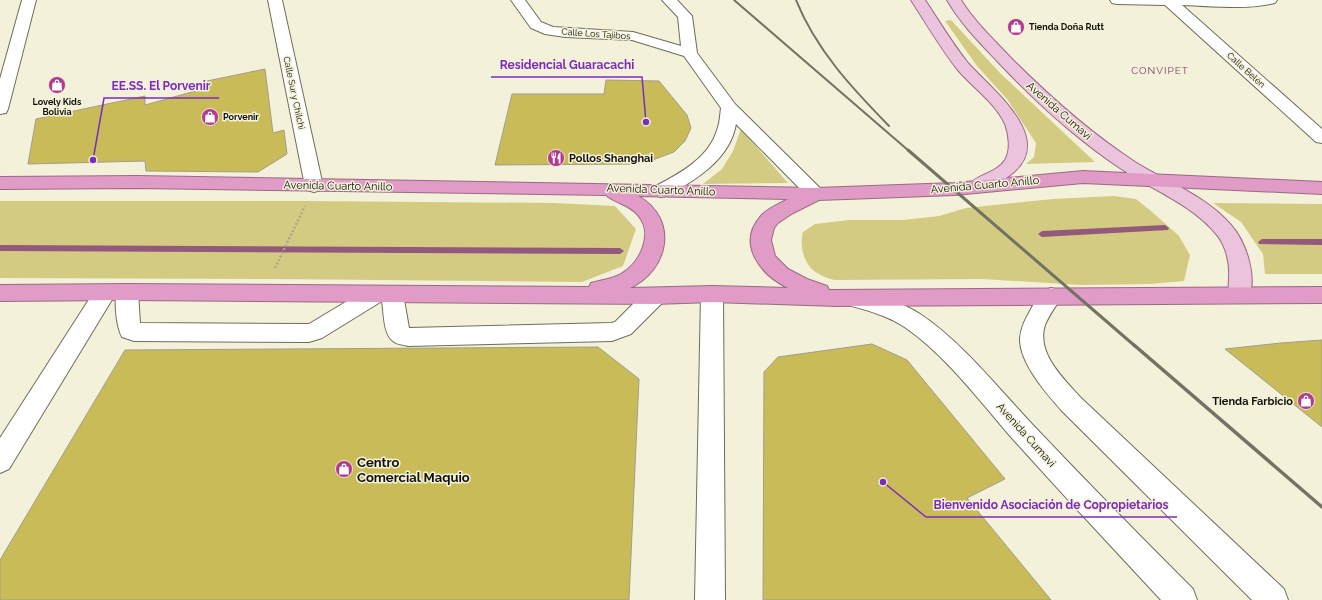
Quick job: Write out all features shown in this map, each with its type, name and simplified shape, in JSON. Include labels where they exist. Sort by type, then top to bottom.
[{"type":"highway","name":"Avenida Cuarto Anillo","points":[[0,183],[138,182],[314,186],[602,189],[816,194],[954,189],[1083,177],[1322,188]]},
{"type":"highway","points":[[579,294],[614,286],[630,278],[641,268],[651,255],[655,241],[654,226],[648,213],[638,204],[602,189]]},
{"type":"highway","points":[[816,194],[777,213],[770,219],[761,236],[761,246],[772,267],[783,276],[810,289],[844,298]]},
{"type":"highway","points":[[0,293],[116,292],[579,294],[655,296],[712,294],[844,298],[1322,295]]},
{"type":"main road","points":[[918,0],[962,65],[1003,110],[1012,123],[1016,135],[1017,147],[1015,158],[1008,167],[977,186]]},
{"type":"main road","name":"Avenida Cumavi","points":[[954,0],[978,32],[1058,113],[1095,142],[1134,168],[1193,203],[1210,216],[1224,231],[1235,247],[1240,261],[1241,278],[1239,295]]},
{"type":"street","points":[[0,109],[29,0]]},
{"type":"street","name":"Calle Sur y Chilchi","points":[[275,0],[314,186]]},
{"type":"street","name":"Calle Los Tajibos","points":[[518,0],[536,25],[550,31],[633,36],[689,53]]},
{"type":"street","points":[[669,0],[685,16],[689,53],[729,108],[816,194]]},
{"type":"street","points":[[1117,0],[1244,2],[1270,0]]},
{"type":"street","name":"Calle Belén","points":[[1169,1],[1322,138]]},
{"type":"street","points":[[661,191],[695,171],[712,154],[726,132],[729,108]]},
{"type":"street","points":[[116,292],[130,331],[134,332],[314,332],[385,294],[398,332],[401,335],[408,336],[612,332],[623,328],[655,296]]},
{"type":"street","points":[[0,461],[116,292]]},
{"type":"street","points":[[710,600],[712,294]]},
{"type":"street","points":[[1051,296],[1036,321],[1032,331],[1033,344],[1044,372],[1071,404],[1273,600]]},
{"type":"street","name":"Avenida Cumavi","points":[[844,298],[886,308],[908,318],[929,333],[948,350],[1066,479],[1182,600]]},
{"type":"path","points":[[276,266],[293,232]]},
{"type":"shaded area","points":[[951,20],[1000,73],[1095,162],[1026,164],[1034,157],[1036,143],[1007,99],[977,66],[945,21]]},
{"type":"shaded area","points":[[741,129],[788,183],[703,184],[722,169],[733,151]]},
{"type":"shaded area","points":[[1114,196],[1136,199],[1179,236],[1190,255],[1184,281],[1150,284],[1081,285],[982,279],[834,280],[822,276],[814,271],[806,261],[802,250],[803,232],[815,224],[849,220],[903,220],[939,216],[966,208],[1053,199]]},
{"type":"shaded area","points":[[0,201],[555,203],[615,206],[636,229],[623,266],[582,282],[0,278]]},
{"type":"shaded area","points":[[1213,203],[1322,204],[1322,274],[1265,274],[1263,254],[1241,222]]},
{"type":"building","name":"Porvenir","points":[[265,69],[273,133],[284,130],[287,154],[258,172],[146,171],[145,161],[28,164],[36,119],[145,96],[145,105],[199,90],[202,82]]},
{"type":"building","points":[[606,80],[659,81],[687,115],[691,128],[685,141],[674,152],[650,161],[633,164],[495,165],[512,94],[604,94]]},
{"type":"building","name":"Tienda Farbicio","points":[[1322,340],[1322,427],[1225,349],[1281,343]]},
{"type":"building","points":[[872,344],[907,360],[1005,479],[967,498],[1051,600],[763,600],[764,372],[778,357]]},
{"type":"building","name":"Centro Comercial Maquio","points":[[598,347],[639,379],[629,600],[0,600],[0,560],[125,350]]},
{"type":"waterway","points":[[1042,234],[1165,228]]},
{"type":"waterway","points":[[1262,242],[1322,242]]},
{"type":"waterway","points":[[0,248],[620,251]]},
{"type":"railway","points":[[734,0],[909,151]]},
{"type":"railway","points":[[796,0],[804,18],[824,52],[849,83],[889,126]]},
{"type":"railway","points":[[908,150],[1135,346]]},
{"type":"railway","points":[[1134,345],[1322,507]]},
{"type":"place","name":"Tienda Doña Rutt","points":[[1016,27]]},
{"type":"place","name":"Lovely Kids Bolivia","points":[[57,85]]},
{"type":"place","name":"Porvenir","points":[[210,117]]},
{"type":"place","name":"Residencial Guaracachi","points":[[646,122]]},
{"type":"place","name":"Pollos Shanghai","points":[[556,158]]},
{"type":"place","name":"EE.SS. El Porvenir","points":[[93,160]]},
{"type":"place","name":"Tienda Farbicio","points":[[1306,401]]},
{"type":"place","name":"Centro Comercial Maquio","points":[[344,469]]},
{"type":"place","name":"Bienvenido Asociación de Copropietarios","points":[[883,482]]},
{"type":"district","name":"CONVIPET","points":[[1160,70]]}]
